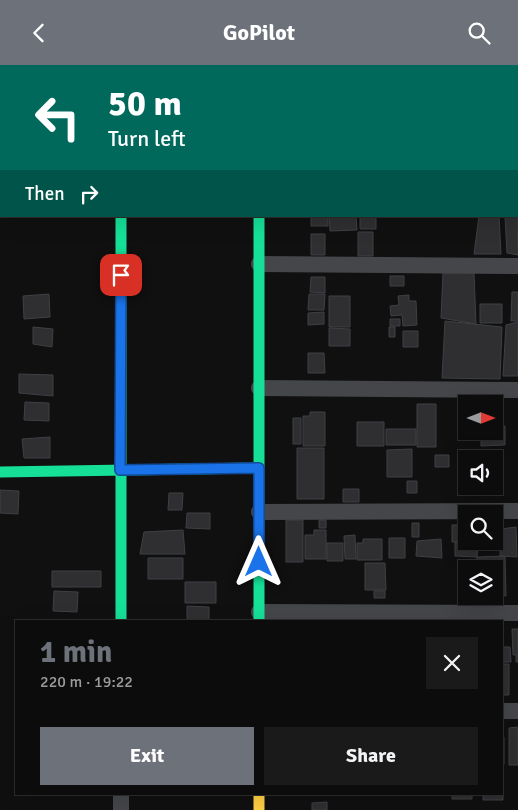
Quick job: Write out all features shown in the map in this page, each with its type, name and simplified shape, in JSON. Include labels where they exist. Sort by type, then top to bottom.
[{"type":"street","points":[[121,217],[121,620]]},
{"type":"street","points":[[259,217],[259,617],[518,613]]},
{"type":"street","points":[[259,264],[518,265]]},
{"type":"street","points":[[259,388],[518,390]]},
{"type":"street","points":[[0,472],[259,468]]},
{"type":"street","points":[[259,512],[518,511]]},
{"type":"street","points":[[503,711],[518,711]]},
{"type":"street","points":[[121,795],[121,810]]},
{"type":"street","points":[[259,795],[260,810]]},
{"type":"building","points":[[311,217],[328,217],[328,226],[311,226]]},
{"type":"building","points":[[329,217],[356,217],[357,230],[330,231]]},
{"type":"building","points":[[360,217],[376,217],[376,229],[360,229]]},
{"type":"building","points":[[479,217],[499,217],[501,254],[474,254]]},
{"type":"building","points":[[505,217],[518,217],[518,255],[507,253]]},
{"type":"building","points":[[358,232],[373,232],[373,256],[358,256]]},
{"type":"building","points":[[311,234],[325,234],[325,255],[311,255]]},
{"type":"building","points":[[443,273],[474,273],[476,324],[441,318]]},
{"type":"building","points":[[390,276],[404,276],[404,286],[390,286]]},
{"type":"building","points":[[311,277],[325,277],[325,293],[310,292]]},
{"type":"building","points":[[512,292],[518,292],[518,321],[511,321]]},
{"type":"building","points":[[49,294],[50,317],[24,319],[23,296]]},
{"type":"building","points":[[309,294],[325,294],[324,310],[308,310]]},
{"type":"building","points":[[409,295],[409,301],[416,301],[417,325],[403,326],[402,315],[391,316],[390,306],[399,305],[398,296]]},
{"type":"building","points":[[329,296],[350,296],[350,327],[329,327]]},
{"type":"building","points":[[480,304],[502,304],[502,323],[480,323]]},
{"type":"building","points":[[324,312],[324,324],[308,325],[308,313]]},
{"type":"building","points":[[390,319],[400,319],[400,326],[390,326]]},
{"type":"building","points":[[445,321],[502,327],[500,379],[442,378]]},
{"type":"building","points":[[518,322],[518,376],[503,376],[506,325]]},
{"type":"building","points":[[33,327],[53,329],[52,347],[33,344]]},
{"type":"building","points":[[389,327],[395,327],[395,337],[389,337]]},
{"type":"building","points":[[329,328],[350,329],[350,346],[329,346]]},
{"type":"building","points":[[403,331],[418,331],[418,347],[403,347]]},
{"type":"building","points":[[308,353],[324,353],[325,373],[308,373]]},
{"type":"building","points":[[19,374],[53,375],[53,396],[19,393]]},
{"type":"building","points":[[25,402],[49,403],[49,421],[24,420]]},
{"type":"building","points":[[417,404],[436,404],[436,447],[417,447]]},
{"type":"building","points":[[310,412],[325,412],[325,446],[303,446],[303,416],[310,416]]},
{"type":"building","points":[[293,418],[301,418],[301,444],[293,444]]},
{"type":"building","points":[[357,422],[384,422],[384,446],[357,446]]},
{"type":"building","points":[[503,426],[505,426],[505,445],[481,446],[481,440],[503,440]]},
{"type":"building","points":[[386,429],[416,429],[416,445],[386,445]]},
{"type":"building","points":[[50,437],[50,458],[24,458],[22,439]]},
{"type":"building","points":[[297,448],[324,448],[324,499],[297,499]]},
{"type":"building","points":[[412,449],[412,477],[387,477],[387,450]]},
{"type":"building","points":[[435,455],[449,455],[449,467],[435,467]]},
{"type":"building","points":[[407,481],[417,481],[417,493],[407,493]]},
{"type":"building","points":[[343,489],[359,489],[359,502],[343,502]]},
{"type":"building","points":[[0,490],[19,491],[18,514],[0,513]]},
{"type":"building","points":[[169,493],[183,493],[182,510],[168,510]]},
{"type":"building","points":[[187,513],[210,513],[210,529],[186,528]]},
{"type":"building","points":[[286,520],[303,520],[303,562],[286,562]]},
{"type":"building","points":[[319,520],[326,520],[326,528],[319,528]]},
{"type":"building","points":[[412,523],[419,523],[419,537],[412,537]]},
{"type":"building","points":[[452,525],[458,525],[458,542],[452,542]]},
{"type":"building","points":[[516,527],[517,557],[500,556],[500,550],[503,550],[503,529]]},
{"type":"building","points":[[183,530],[185,554],[140,554],[144,532]]},
{"type":"building","points":[[314,530],[326,530],[326,559],[305,559],[305,535],[314,535]]},
{"type":"building","points":[[355,535],[356,559],[345,559],[344,536]]},
{"type":"building","points":[[389,538],[405,538],[405,558],[389,558]]},
{"type":"building","points":[[363,539],[382,539],[382,560],[357,560],[357,543],[363,543]]},
{"type":"building","points":[[441,539],[442,558],[416,556],[417,541]]},
{"type":"building","points":[[455,542],[458,542],[458,550],[477,550],[477,557],[455,556]]},
{"type":"building","points":[[327,543],[343,543],[343,561],[327,561]]},
{"type":"building","points":[[505,556],[506,596],[503,596],[503,560],[477,560],[477,557]]},
{"type":"building","points":[[148,558],[183,558],[183,579],[148,579]]},
{"type":"building","points":[[365,563],[385,563],[386,590],[365,590]]},
{"type":"building","points":[[52,571],[101,571],[101,587],[52,587]]},
{"type":"building","points":[[185,582],[216,582],[216,603],[185,603]]},
{"type":"building","points":[[54,591],[78,592],[77,612],[53,611]]},
{"type":"building","points":[[374,591],[385,591],[385,598],[374,598]]},
{"type":"building","points":[[187,606],[209,607],[209,620],[187,620]]},
{"type":"building","points":[[512,629],[518,629],[518,662],[516,662],[516,655],[513,655]]},
{"type":"building","points":[[503,647],[510,647],[511,662],[503,662]]},
{"type":"building","points":[[503,664],[509,664],[509,695],[503,695]]},
{"type":"building","points":[[518,727],[518,765],[509,765],[509,728]]},
{"type":"building","points":[[504,737],[504,764],[503,764]]},
{"type":"building","points":[[452,795],[472,795],[472,799],[452,799]]},
{"type":"building","points":[[483,795],[503,795],[503,800],[483,800]]},
{"type":"building","points":[[327,802],[327,810],[312,810],[312,803]]},
{"type":"traffic: fast","points":[[121,217],[121,620]]},
{"type":"traffic: fast","points":[[259,217],[259,620]]},
{"type":"traffic: fast","points":[[0,472],[259,468]]},
{"type":"traffic: slow","points":[[259,795],[259,810]]},
{"type":"route","points":[[121,275],[120,470],[259,468],[259,562]]}]
